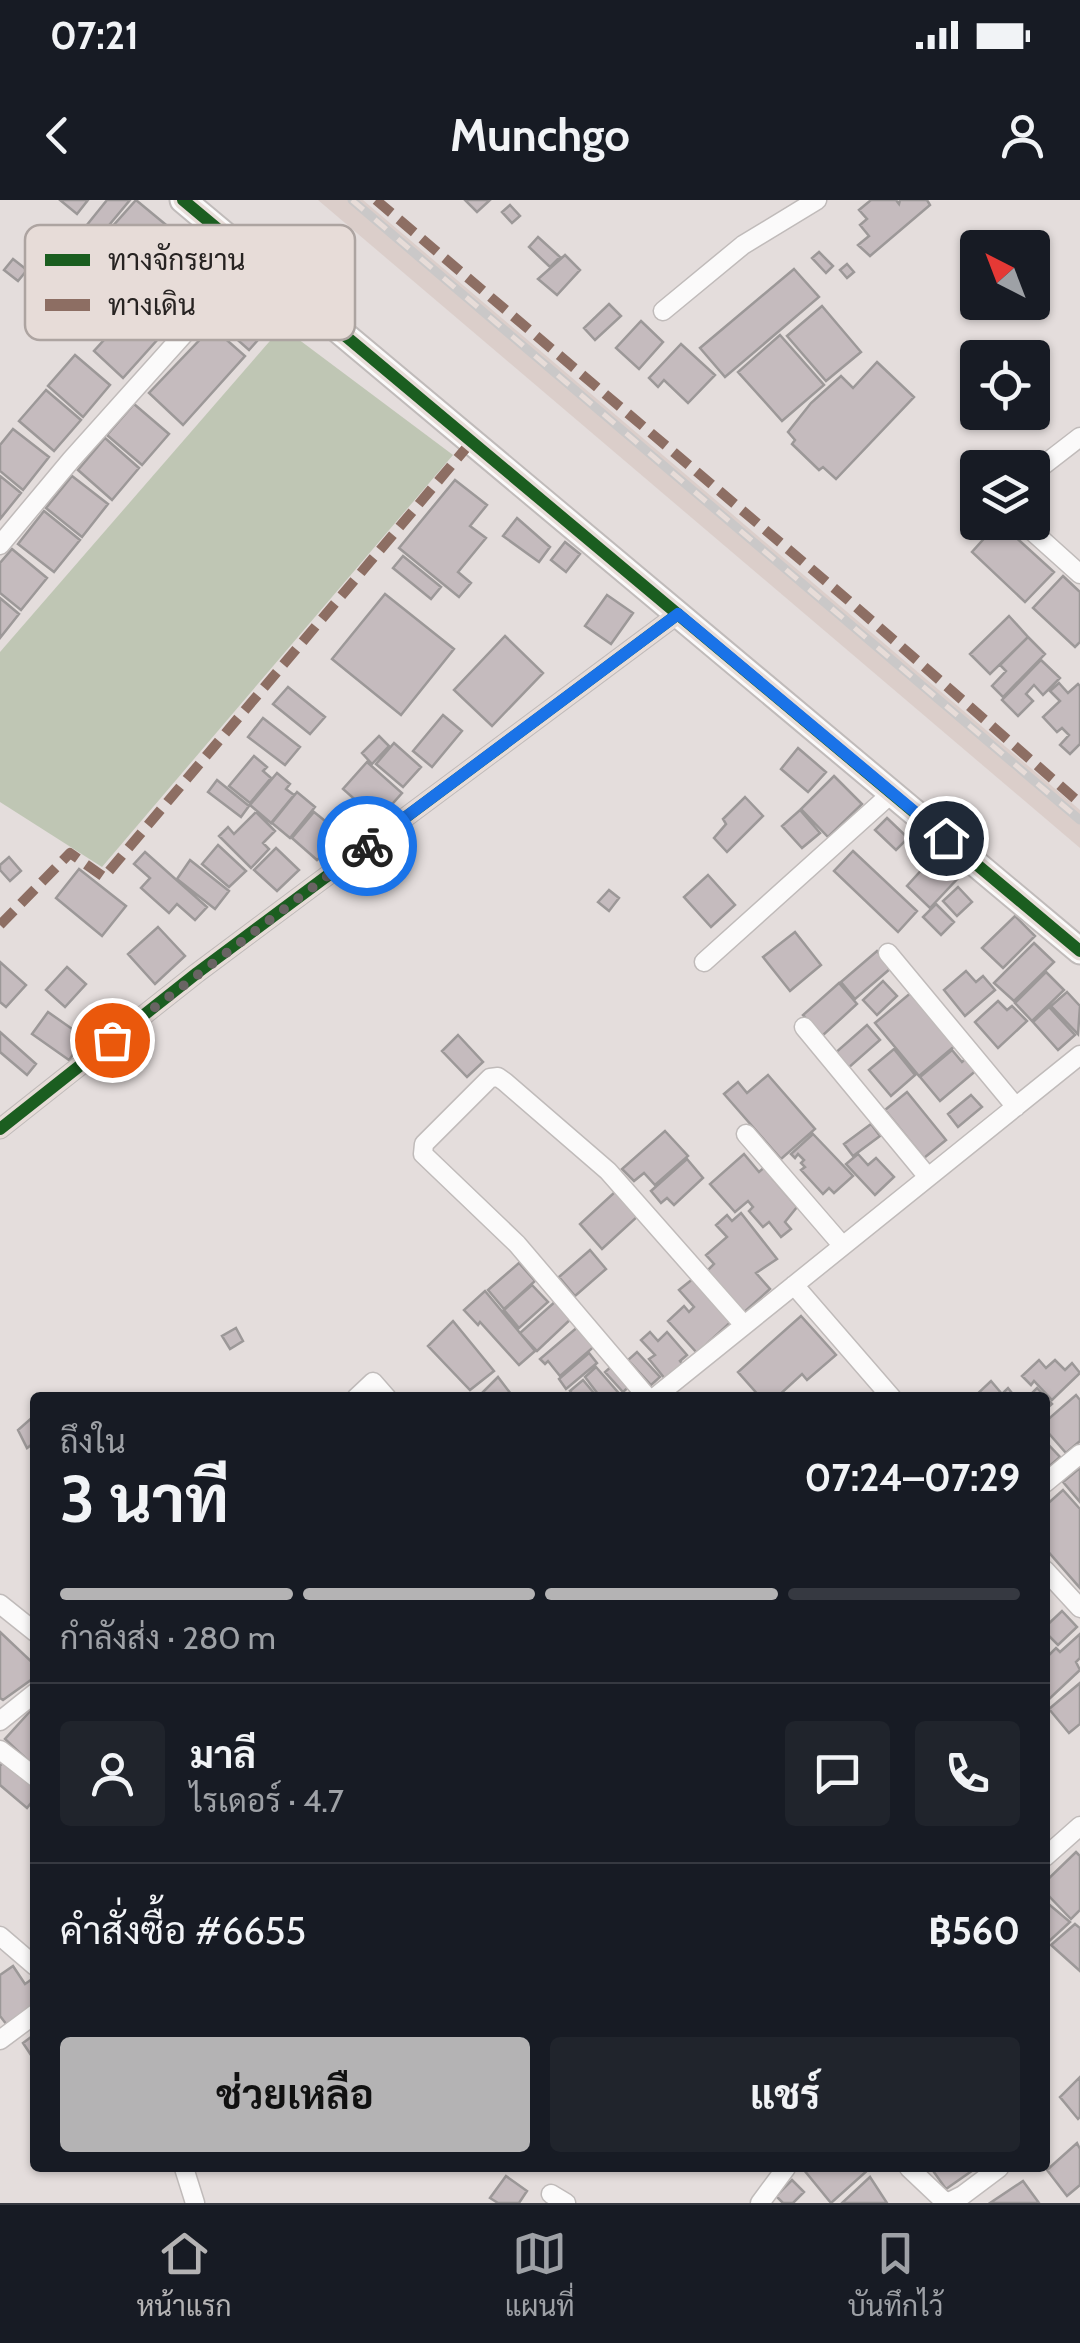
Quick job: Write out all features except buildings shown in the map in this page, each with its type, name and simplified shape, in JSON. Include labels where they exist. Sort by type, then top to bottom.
[{"type":"street","points":[[183,200],[214,225]]},
{"type":"street","points":[[663,311],[743,246],[817,200]]},
{"type":"street","points":[[0,545],[178,340]]},
{"type":"street","points":[[352,340],[1080,951]]},
{"type":"street","points":[[1050,460],[1080,437]]},
{"type":"street","points":[[1042,540],[1080,574]]},
{"type":"street","points":[[0,1130],[196,973],[678,614]]},
{"type":"street","points":[[704,962],[892,792]]},
{"type":"street","points":[[888,953],[1016,1106]]},
{"type":"street","points":[[804,1026],[928,1177]]},
{"type":"street","points":[[659,1392],[1080,1054]]},
{"type":"street","points":[[646,1392],[517,1244],[422,1154],[424,1144],[490,1078],[506,1082],[608,1171],[744,1326]]},
{"type":"street","points":[[746,1134],[842,1246]]},
{"type":"street","points":[[794,1285],[887,1392]]},
{"type":"street","points":[[362,1392],[373,1382],[382,1392]]},
{"type":"street","points":[[1050,1479],[1080,1454]]},
{"type":"street","points":[[1050,1575],[1080,1608]]},
{"type":"street","points":[[0,1604],[30,1628]]},
{"type":"street","points":[[0,1721],[30,1697]]},
{"type":"street","points":[[0,1750],[30,1773]]},
{"type":"street","points":[[1050,1853],[1080,1826]]},
{"type":"street","points":[[0,1936],[30,1962]]},
{"type":"street","points":[[0,2040],[30,2018]]},
{"type":"street","points":[[185,2172],[195,2203]]},
{"type":"street","points":[[760,2203],[783,2172]]},
{"type":"street","points":[[913,2172],[946,2203],[994,2172]]},
{"type":"shaded area","points":[[318,200],[363,200],[1080,810],[1080,848],[355,231],[355,225],[347,225]]},
{"type":"green space","points":[[271,340],[299,340],[453,455],[102,867],[0,802],[0,652]]},
{"type":"railway","points":[[352,200],[1080,820]]},
{"type":"marked path","points":[[376,200],[848,600],[1080,803]]},
{"type":"marked path","points":[[0,925],[70,853],[104,877],[472,441]]},
{"type":"cycle path","points":[[183,200],[213,225]]},
{"type":"cycle path","points":[[350,340],[1080,951]]},
{"type":"cycle path","points":[[0,1129],[197,973],[678,614]]},
{"type":"way so far","points":[[112,1040],[367,846]]},
{"type":"route","points":[[367,846],[678,614],[946,838]]}]
